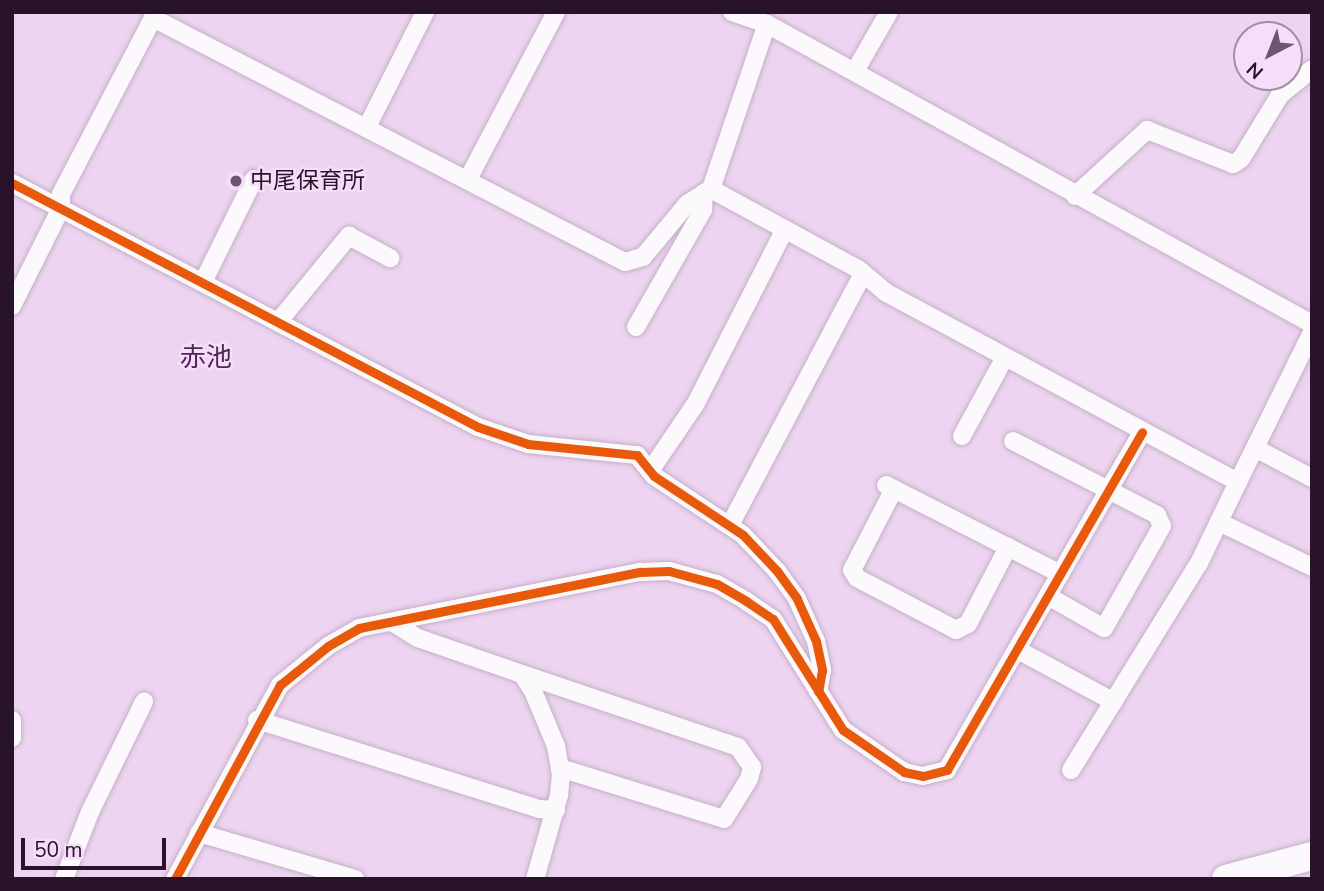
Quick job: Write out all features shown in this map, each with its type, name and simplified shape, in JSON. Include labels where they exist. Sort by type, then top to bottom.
[{"type":"main road","points":[[1226,879],[1312,856]]},
{"type":"street","points":[[368,125],[425,12]]},
{"type":"street","points":[[468,179],[556,12]]},
{"type":"street","points":[[732,12],[767,24],[855,71],[1075,196],[1312,324]]},
{"type":"street","points":[[855,71],[889,12]]},
{"type":"street","points":[[12,306],[61,208],[61,194],[155,15],[625,262],[643,257],[687,204],[708,191]]},
{"type":"street","points":[[636,327],[703,210],[767,24]]},
{"type":"street","points":[[1075,196],[1147,130],[1233,164],[1241,159],[1280,95],[1312,69]]},
{"type":"street","points":[[203,282],[254,178]]},
{"type":"street","points":[[12,183],[478,427],[528,443],[637,455],[650,471],[730,525],[777,572],[797,599],[816,641],[822,670],[818,692]]},
{"type":"street","points":[[708,191],[785,229],[863,274],[885,292],[1238,482]]},
{"type":"street","points":[[650,471],[696,403],[785,229]]},
{"type":"street","points":[[278,322],[349,236],[390,258]]},
{"type":"street","points":[[730,525],[863,274]]},
{"type":"street","points":[[1071,770],[1170,613],[1219,522],[1312,332]]},
{"type":"street","points":[[962,436],[1005,357]]},
{"type":"street","points":[[175,879],[257,720],[280,685],[328,646],[359,628],[640,572],[669,571],[717,584],[773,620],[843,730],[868,750],[904,772],[933,774],[947,769],[1142,432]]},
{"type":"street","points":[[1013,441],[1157,515],[1162,526],[1111,621],[1104,628],[1048,596]]},
{"type":"street","points":[[1255,448],[1312,478]]},
{"type":"street","points":[[1008,547],[968,624],[956,630],[857,578],[852,570],[889,486],[1061,574]]},
{"type":"street","points":[[1219,522],[1312,567]]},
{"type":"street","points":[[392,622],[418,638],[738,747],[751,767],[749,779],[724,819],[560,768]]},
{"type":"street","points":[[1018,650],[1114,702]]},
{"type":"street","points":[[522,674],[543,713],[560,768],[556,810],[535,879]]},
{"type":"street","points":[[64,879],[90,812],[144,702]]},
{"type":"street","points":[[12,720],[12,738]]},
{"type":"street","points":[[257,720],[539,810],[556,810]]},
{"type":"street","points":[[199,833],[355,879]]},
{"type":"cycle path","points":[[12,183],[478,427],[528,444],[637,455],[654,476],[743,535],[777,571],[797,599],[816,641],[822,670],[818,692]]},
{"type":"cycle path","points":[[175,879],[280,685],[328,646],[359,628],[640,572],[669,571],[717,584],[746,601],[773,619],[843,730],[904,772],[923,776],[947,770],[1142,432]]},
{"type":"place","name":"中尾保育所","points":[[236,181]]},
{"type":"district","name":"赤池","points":[[206,358]]}]
